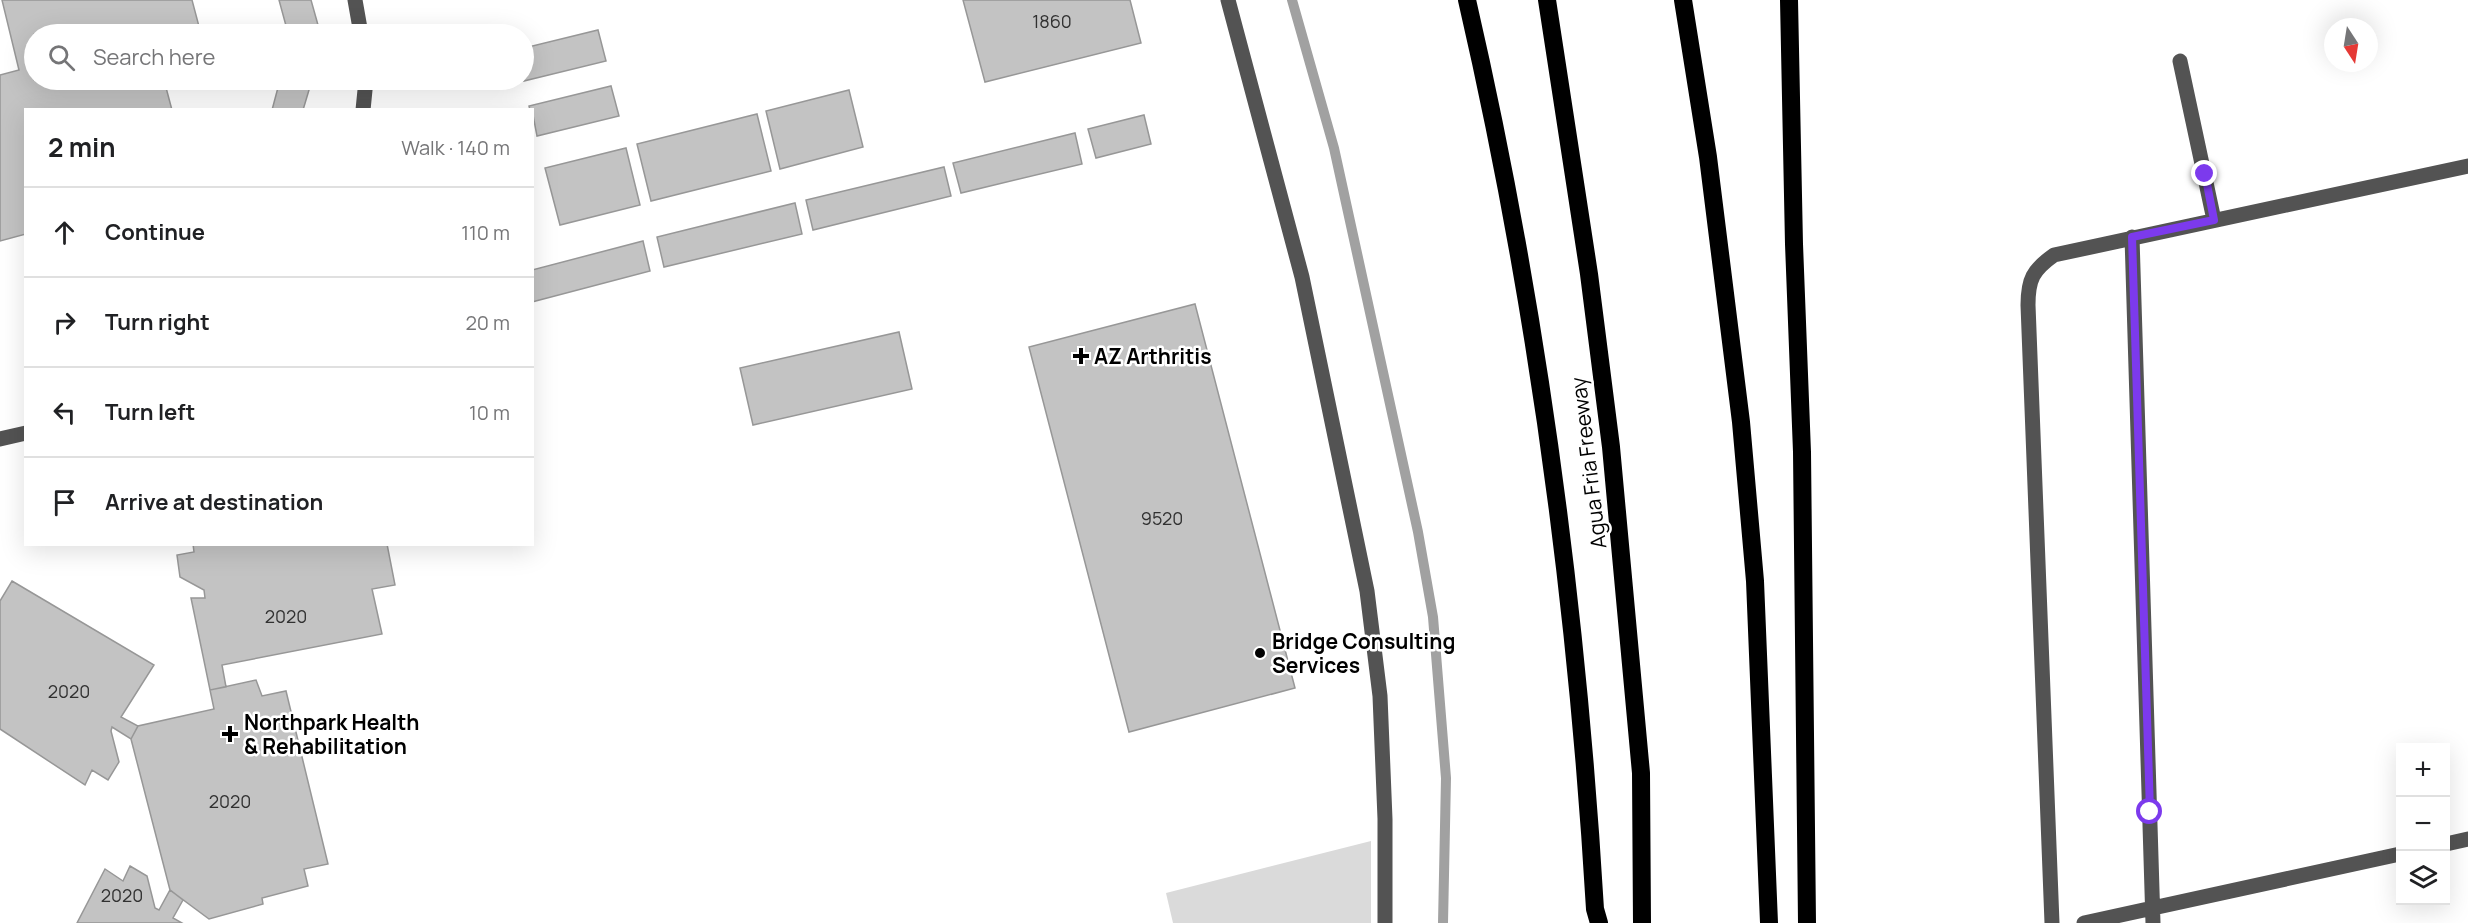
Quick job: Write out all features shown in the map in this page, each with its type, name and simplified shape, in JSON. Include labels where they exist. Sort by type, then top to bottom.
[{"type":"highway","points":[[1467,0],[1512,208],[1553,466],[1586,760],[1595,909],[1599,923]]},
{"type":"highway","name":"Agua Fria Freeway","points":[[1547,0],[1589,274],[1611,447],[1641,773],[1642,923]]},
{"type":"highway","points":[[1683,0],[1708,157],[1741,422],[1755,581],[1769,923]]},
{"type":"highway","points":[[1789,0],[1802,452],[1807,923]]},
{"type":"street","points":[[355,0],[359,24]]},
{"type":"street","points":[[1228,0],[1302,277],[1367,591],[1380,696],[1385,819],[1385,923]]},
{"type":"street","points":[[2180,61],[2214,220]]},
{"type":"street","points":[[363,108],[365,90]]},
{"type":"street","points":[[2052,923],[2028,285],[2038,266],[2054,255],[2468,166]]},
{"type":"street","points":[[2132,237],[2153,915]]},
{"type":"street","points":[[0,439],[24,433]]},
{"type":"street","points":[[2450,843],[2468,839]]},
{"type":"street","points":[[2084,923],[2153,915],[2396,855]]},
{"type":"shaded area","points":[[1371,841],[1371,923],[1173,923],[1166,893]]},
{"type":"building","points":[[2,0],[192,0],[198,24],[24,24],[24,90],[167,90],[171,108],[24,108],[24,235],[0,241],[0,75],[19,70]]},
{"type":"building","points":[[279,0],[311,0],[318,24],[286,24]]},
{"type":"building","points":[[963,0],[1130,0],[1141,43],[985,82]]},
{"type":"building","points":[[598,30],[606,61],[534,79],[534,46]]},
{"type":"building","points":[[611,86],[619,116],[537,136],[534,108],[529,106]]},
{"type":"building","points":[[277,90],[309,90],[304,108],[273,108]]},
{"type":"building","points":[[849,90],[863,147],[780,169],[766,111]]},
{"type":"building","points":[[757,114],[771,171],[651,201],[637,144]]},
{"type":"building","points":[[1144,115],[1151,144],[1096,158],[1088,129]]},
{"type":"building","points":[[1075,133],[1082,164],[961,193],[953,163]]},
{"type":"building","points":[[626,148],[640,205],[560,225],[545,168]]},
{"type":"building","points":[[944,167],[951,196],[813,230],[806,200]]},
{"type":"building","points":[[795,203],[802,234],[664,267],[657,237]]},
{"type":"building","points":[[643,241],[650,271],[534,301],[534,269]]},
{"type":"building","points":[[1195,304],[1295,688],[1129,732],[1029,347]]},
{"type":"building","points":[[899,332],[912,389],[753,425],[740,368]]},
{"type":"building","points":[[193,546],[387,546],[395,585],[372,589],[382,634],[222,665],[226,687],[210,690],[191,598],[205,598],[204,590],[180,577],[177,555],[194,552]]},
{"type":"building","points":[[12,581],[154,665],[121,717],[138,726],[131,739],[112,727],[119,762],[108,780],[92,770],[85,785],[0,729],[0,601]]},
{"type":"building","points":[[256,680],[262,696],[286,691],[328,864],[304,869],[308,886],[262,898],[263,904],[209,919],[170,890],[131,739],[138,726],[214,709],[210,690]]},
{"type":"building","points":[[130,866],[147,876],[155,908],[159,910],[170,890],[183,900],[173,918],[182,923],[77,923],[105,869],[123,881]]},
{"type":"waterway","points":[[1292,0],[1334,148],[1418,532],[1433,617],[1446,778],[1443,923]]},
{"type":"place","name":"AZ Arthritis","points":[[1081,356]]},
{"type":"place","name":"Bridge Consulting Services","points":[[1260,653]]},
{"type":"place","name":"Northpark Health & Rehabilitation","points":[[230,734]]},
{"type":"route","points":[[2150,812],[2132,237],[2214,220],[2205,174]]}]
